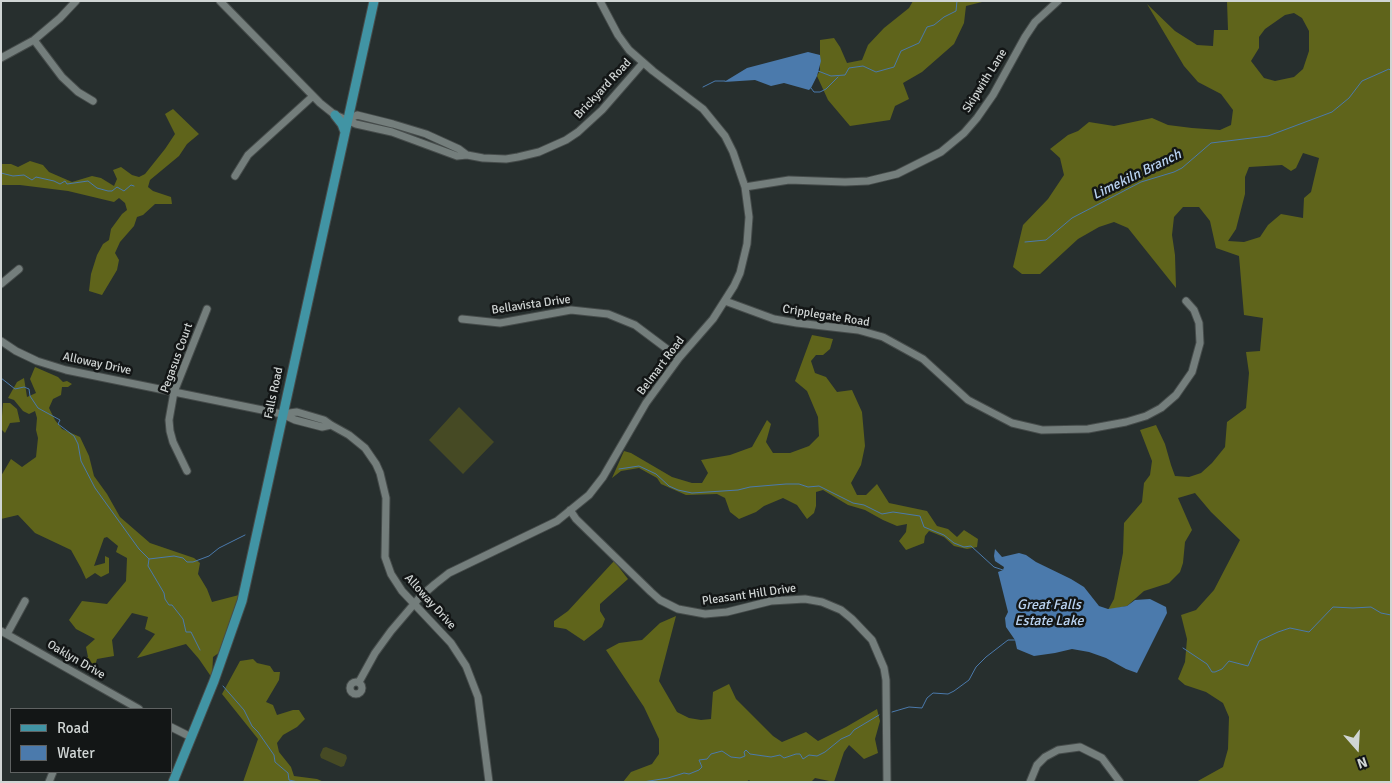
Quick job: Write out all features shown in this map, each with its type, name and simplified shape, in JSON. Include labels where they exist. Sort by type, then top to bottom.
[{"type":"main road","name":"Falls Road","points":[[173,782],[214,681],[242,601],[374,1]]},
{"type":"main road","points":[[336,115],[345,133]]},
{"type":"street","points":[[1,58],[34,40],[60,18],[76,1]]},
{"type":"street","name":"Brickyard Road","points":[[220,1],[313,96],[336,115],[348,120],[357,115],[394,124],[426,134],[460,149],[466,155],[506,159],[539,152],[566,140],[578,132],[602,110],[643,63]]},
{"type":"street","name":"Belmart Road","points":[[359,682],[374,653],[414,604],[435,584],[450,573],[557,521],[588,495],[603,477],[646,403],[679,358],[713,319],[740,273],[747,244],[749,217],[745,187],[733,152],[725,136],[714,121],[691,98],[643,63],[618,35],[600,1]]},
{"type":"street","name":"Skipwith Lane","points":[[745,187],[789,180],[868,181],[897,174],[941,152],[965,132],[977,118],[993,95],[1035,22],[1058,1]]},
{"type":"street","points":[[34,40],[62,77],[78,92],[93,101]]},
{"type":"street","points":[[235,176],[248,155],[313,96]]},
{"type":"street","points":[[1,284],[19,269]]},
{"type":"street","name":"Cripplegate Road","points":[[725,301],[774,319],[858,330],[883,337],[923,359],[968,400],[1012,423],[1042,430],[1088,429],[1126,422],[1146,416],[1161,408],[1176,395],[1192,372],[1200,343],[1199,323],[1194,310],[1186,301]]},
{"type":"street","name":"Pegasus Court","points":[[187,471],[173,442],[169,420],[174,392],[207,309]]},
{"type":"street","name":"Bellavista Drive","points":[[462,319],[500,323],[571,310],[608,314],[635,325],[679,358]]},
{"type":"street","name":"Alloway Drive","points":[[1,341],[36,361],[66,370],[282,414],[297,412],[324,420],[349,435],[365,448],[380,473],[386,498],[385,557],[391,574],[414,604],[451,643],[468,670],[478,698],[489,782]]},
{"type":"street","name":"Pleasant Hill Drive","points":[[570,510],[576,519],[651,592],[660,600],[678,609],[706,614],[728,612],[771,601],[805,598],[822,602],[852,618],[872,640],[884,668],[886,680],[887,782]]},
{"type":"street","points":[[4,632],[25,601]]},
{"type":"street","name":"Oaklyn Drive","points":[[4,632],[138,708]]},
{"type":"street","points":[[172,728],[191,738]]},
{"type":"street","points":[[1030,782],[1037,766],[1045,757],[1058,750],[1080,747],[1102,758],[1120,782]]},
{"type":"green space","points":[[913,1],[986,1],[966,6],[964,23],[954,44],[922,72],[903,83],[909,99],[895,106],[890,120],[850,126],[828,100],[817,76],[820,70],[820,40],[834,38],[847,63],[862,60],[868,45],[884,28],[909,8]]},
{"type":"green space","points":[[1227,1],[1391,1],[1391,782],[1196,782],[1223,767],[1228,749],[1229,717],[1223,703],[1206,692],[1185,685],[1178,679],[1185,662],[1187,639],[1181,615],[1196,610],[1214,590],[1240,540],[1211,512],[1195,493],[1178,498],[1192,530],[1185,542],[1180,572],[1169,583],[1144,591],[1127,606],[1108,610],[1114,599],[1123,553],[1124,523],[1142,502],[1144,483],[1150,475],[1152,461],[1140,430],[1156,425],[1165,444],[1175,476],[1189,477],[1201,473],[1212,463],[1225,447],[1227,422],[1246,408],[1249,373],[1246,352],[1260,351],[1263,318],[1244,315],[1239,256],[1216,248],[1210,221],[1199,207],[1183,207],[1174,217],[1172,235],[1176,288],[1128,228],[1114,222],[1099,227],[1078,239],[1040,274],[1022,274],[1013,267],[1023,225],[1048,199],[1064,175],[1060,158],[1050,149],[1068,135],[1078,131],[1089,122],[1114,126],[1152,118],[1168,125],[1192,128],[1220,130],[1231,125],[1233,110],[1221,94],[1198,82],[1184,66],[1147,4],[1175,31],[1197,45],[1213,46],[1214,30],[1228,30]],"holes":[[[1294,13],[1302,18],[1309,31],[1309,51],[1303,69],[1294,77],[1275,81],[1264,78],[1251,61],[1259,48],[1259,37],[1265,29],[1285,15]],[[1303,153],[1319,158],[1311,192],[1304,198],[1303,218],[1281,214],[1268,225],[1260,237],[1244,242],[1228,241],[1236,229],[1245,194],[1245,177],[1249,167],[1282,165],[1291,171],[1296,168]]]},
{"type":"green space","points":[[173,109],[199,134],[187,144],[179,156],[150,180],[148,187],[153,191],[171,197],[172,204],[155,204],[143,215],[137,217],[134,226],[120,242],[115,253],[119,260],[117,270],[102,295],[89,291],[91,274],[97,255],[103,244],[109,240],[111,229],[127,210],[125,203],[119,198],[114,202],[68,191],[20,185],[1,185],[1,164],[11,164],[18,167],[30,161],[43,165],[49,172],[72,182],[92,176],[101,178],[114,186],[117,179],[113,170],[121,167],[132,175],[139,177],[145,174],[165,149],[175,134],[165,114]]},
{"type":"green space","points":[[812,335],[833,339],[830,349],[823,355],[816,355],[811,361],[815,373],[826,377],[837,392],[852,390],[862,412],[865,446],[861,465],[851,483],[857,495],[866,495],[877,484],[889,503],[927,511],[937,526],[948,529],[957,537],[964,530],[978,539],[977,547],[967,549],[954,546],[944,537],[929,531],[925,536],[924,543],[906,550],[899,541],[906,532],[907,524],[897,526],[865,510],[848,505],[823,490],[816,492],[814,513],[807,519],[797,505],[783,498],[739,519],[730,512],[725,498],[717,494],[686,495],[661,484],[657,478],[639,468],[621,471],[612,478],[624,451],[631,453],[672,477],[692,483],[702,483],[708,473],[701,460],[730,455],[752,447],[767,420],[771,424],[766,442],[773,453],[790,453],[809,446],[819,436],[818,417],[807,391],[795,381]]},
{"type":"green space","points":[[35,367],[58,377],[63,382],[67,381],[72,384],[68,387],[62,387],[61,395],[53,399],[49,408],[62,429],[80,437],[89,456],[94,476],[120,517],[150,543],[194,558],[200,563],[198,574],[212,602],[239,595],[223,650],[213,657],[212,678],[186,644],[137,658],[155,634],[145,629],[148,617],[132,613],[112,640],[114,656],[97,659],[94,669],[77,664],[88,657],[86,647],[95,639],[76,629],[69,620],[82,601],[107,604],[126,581],[127,558],[116,552],[118,546],[107,537],[104,538],[94,566],[105,563],[105,556],[109,558],[109,573],[101,577],[95,573],[86,579],[71,550],[35,533],[18,515],[1,519],[1,476],[11,459],[22,467],[36,457],[38,438],[35,411],[29,414],[23,411],[14,400],[8,398],[17,382],[24,378],[27,397],[36,393],[30,379]]},
{"type":"green space","points":[[3,403],[10,403],[17,409],[20,422],[10,423],[5,433],[1,429]]},
{"type":"green space","points":[[459,407],[494,442],[463,474],[429,440]]},
{"type":"green space","points":[[614,561],[628,579],[600,604],[600,611],[605,619],[602,627],[584,641],[566,629],[554,627],[554,621],[568,611]]},
{"type":"green space","points":[[676,616],[659,681],[677,712],[689,718],[711,719],[713,692],[729,684],[736,699],[773,736],[782,742],[806,732],[818,741],[877,709],[880,721],[875,739],[878,753],[864,759],[849,745],[844,752],[834,782],[815,778],[811,782],[751,782],[749,780],[746,782],[623,782],[631,772],[652,764],[659,754],[659,739],[644,707],[606,650],[619,643],[642,640],[660,623]]},
{"type":"green space","points":[[253,659],[257,663],[270,666],[274,672],[280,672],[279,680],[266,702],[273,705],[277,715],[299,710],[305,719],[297,727],[283,735],[277,743],[279,752],[291,767],[294,776],[317,779],[324,782],[243,782],[258,739],[222,694],[240,661]]},
{"type":"green space","points":[[326,747],[346,755],[347,758],[344,766],[341,767],[321,758],[320,755],[323,748]]},
{"type":"water","points":[[808,52],[820,55],[821,61],[817,76],[809,90],[784,83],[771,86],[755,80],[724,82],[747,68]]},
{"type":"water","name":"Great Falls Estate Lake","points":[[995,549],[1002,557],[1019,553],[1026,555],[1071,579],[1084,587],[1099,606],[1108,609],[1127,606],[1135,600],[1150,599],[1166,607],[1167,613],[1137,673],[1089,652],[1072,649],[1034,656],[1017,649],[1015,640],[1006,627],[1005,618],[1008,612],[998,572],[1003,570],[1004,567],[995,561]]},
{"type":"waterway","points":[[818,71],[831,76],[845,75],[849,68],[863,66],[876,72],[894,67],[901,51],[919,43],[927,27],[934,25],[956,11],[957,1]]},
{"type":"waterway","name":"Limekiln Branch","points":[[1025,242],[1046,240],[1072,218],[1141,182],[1182,168],[1211,143],[1268,136],[1332,112],[1349,98],[1362,81],[1389,69],[1391,71]]},
{"type":"waterway","points":[[811,88],[814,92],[820,92],[826,89],[838,77]]},
{"type":"waterway","points":[[703,87],[715,81],[725,81]]},
{"type":"waterway","points":[[1,173],[13,176],[24,175],[32,180],[36,177],[60,184],[65,181],[67,184],[88,181],[97,188],[108,191],[112,191],[117,187],[124,191],[131,185],[134,186]]},
{"type":"waterway","points":[[1,378],[15,389],[24,387],[29,389],[30,396],[38,408],[60,420],[58,424],[74,436],[78,444],[81,461],[95,488],[139,549],[149,559],[174,556],[183,558],[187,562],[193,562],[209,556],[219,548],[245,535]]},
{"type":"waterway","points":[[619,469],[639,466],[656,474],[669,486],[692,493],[786,484],[799,484],[808,487],[819,486],[853,503],[864,505],[882,514],[893,512],[920,516],[924,527],[944,535],[954,543],[964,547],[971,546],[994,567],[1003,570]]},
{"type":"waterway","points":[[149,559],[148,566],[164,593],[165,599],[183,619],[186,632],[191,632],[200,650]]},
{"type":"waterway","points":[[1183,648],[1207,664],[1212,672],[1215,672],[1222,669],[1229,661],[1248,666],[1259,641],[1290,628],[1309,632],[1333,607],[1371,607],[1381,613],[1391,615]]},
{"type":"waterway","points":[[892,712],[909,707],[922,708],[927,698],[933,693],[948,694],[954,691],[969,680],[976,667],[986,657],[1008,640],[1016,640]]},
{"type":"waterway","points":[[223,686],[244,710],[252,726],[274,755],[275,762],[288,773],[289,780],[298,782]]},
{"type":"waterway","points":[[643,782],[684,773],[689,774],[702,767],[699,760],[707,759],[711,754],[722,751],[731,757],[740,758],[745,756],[744,752],[746,750],[750,754],[771,757],[780,755],[784,758],[800,754],[803,759],[809,755],[817,756],[879,715]]}]
